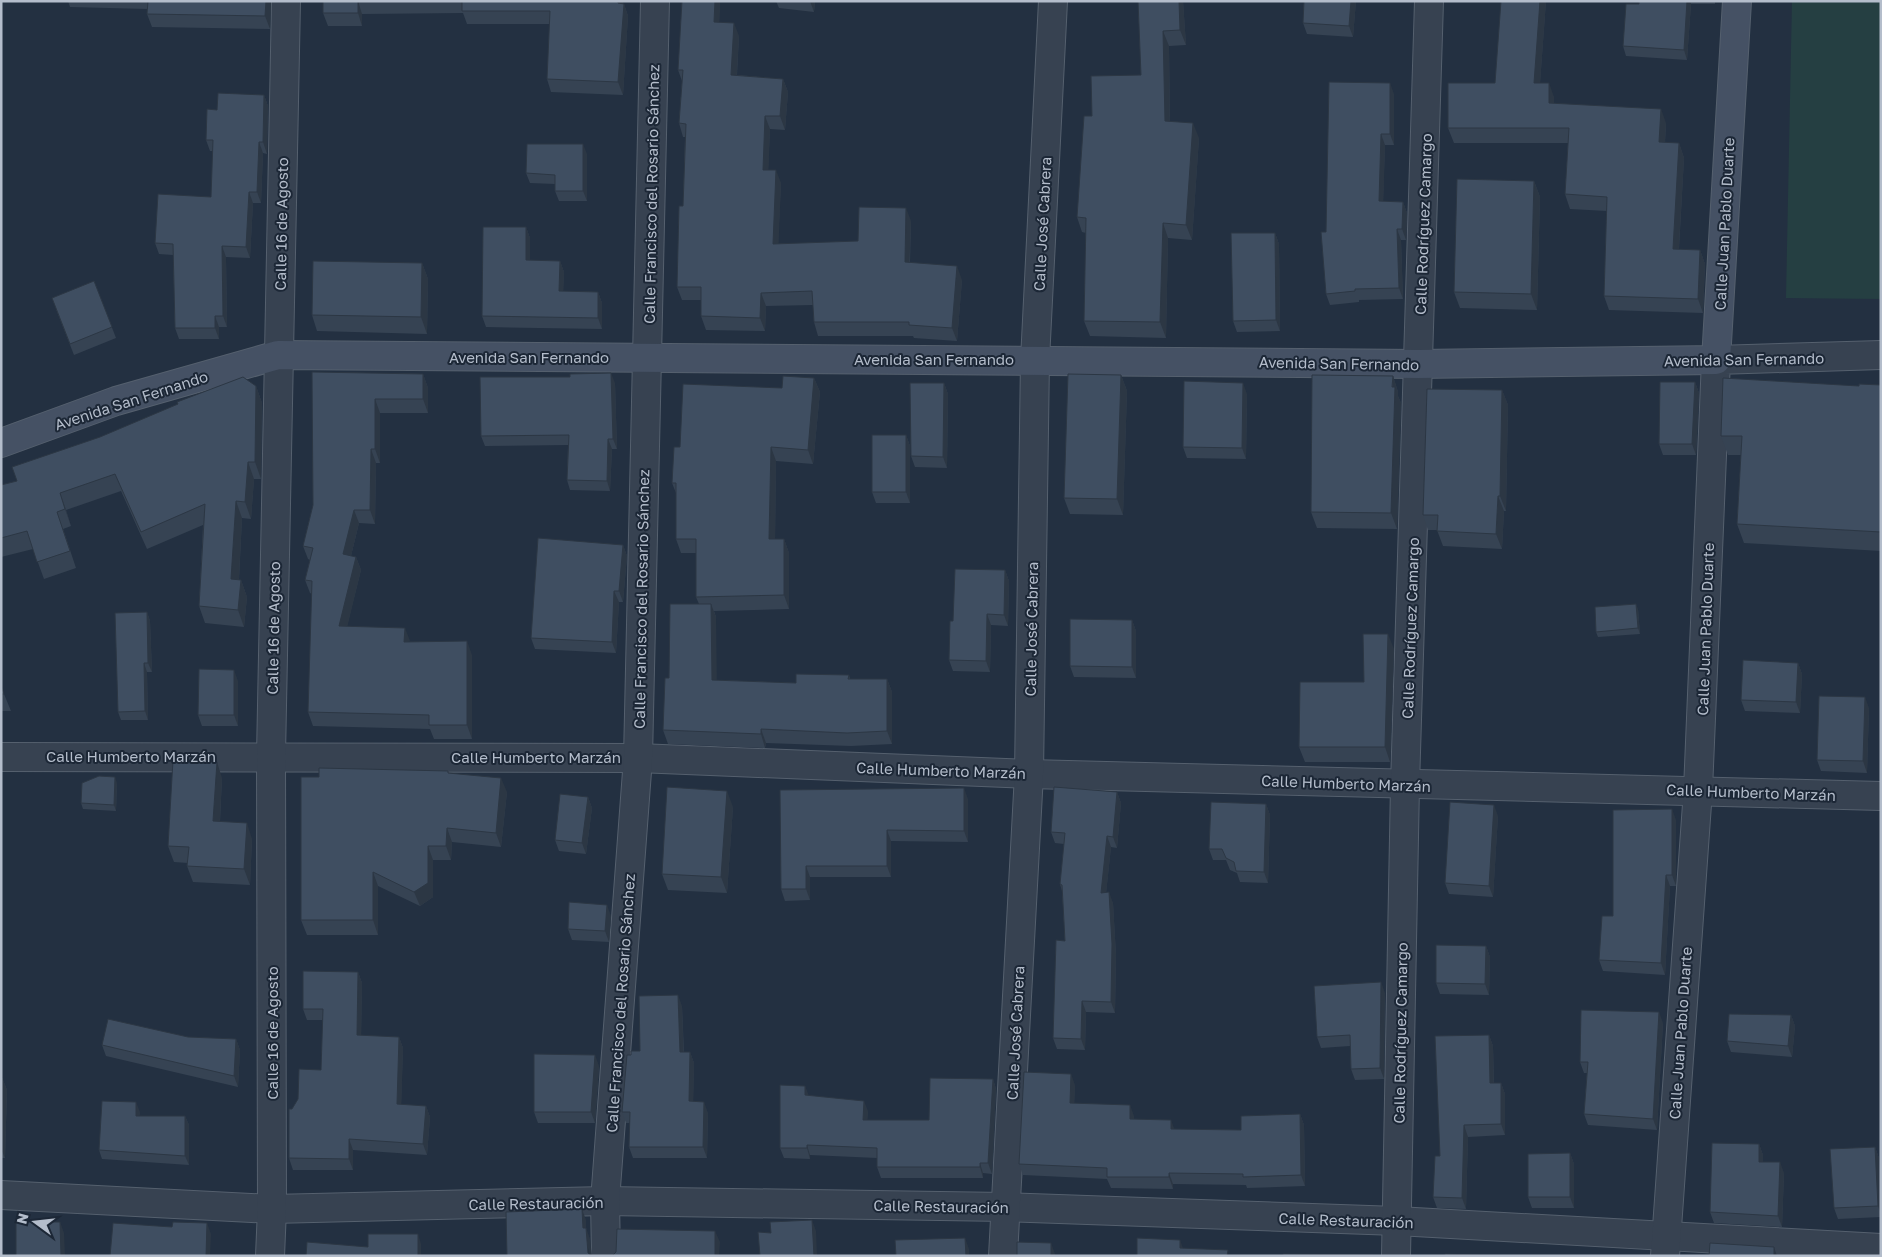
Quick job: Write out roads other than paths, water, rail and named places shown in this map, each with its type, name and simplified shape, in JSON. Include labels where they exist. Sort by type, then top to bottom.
[{"type":"street","name":"Calle 16 de Agosto","points":[[270,1256],[272,1209],[271,756],[286,1]]},
{"type":"street","name":"Calle Francisco del Rosario Sánchez","points":[[606,1256],[605,1201],[638,758],[655,1]]},
{"type":"street","name":"Calle José Cabrera","points":[[1003,1256],[1029,774],[1034,360],[1053,1]]},
{"type":"street","name":"Calle Rodríguez Camargo","points":[[1396,1256],[1405,785],[1429,1]]},
{"type":"street","name":"Calle Juan Pablo Duarte","points":[[1665,1246],[1698,790],[1716,360],[1737,1]]},
{"type":"street","name":"Avenida San Fernando","points":[[1,443],[116,401],[278,355],[1419,364],[1716,360],[1881,355]]},
{"type":"street","name":"Calle Humberto Marzán","points":[[1,756],[638,758],[1029,774],[1881,796]]},
{"type":"street","name":"Calle Restauración","points":[[1,1195],[272,1209],[605,1201],[1005,1207],[1397,1222],[1665,1246],[1881,1248]]}]
